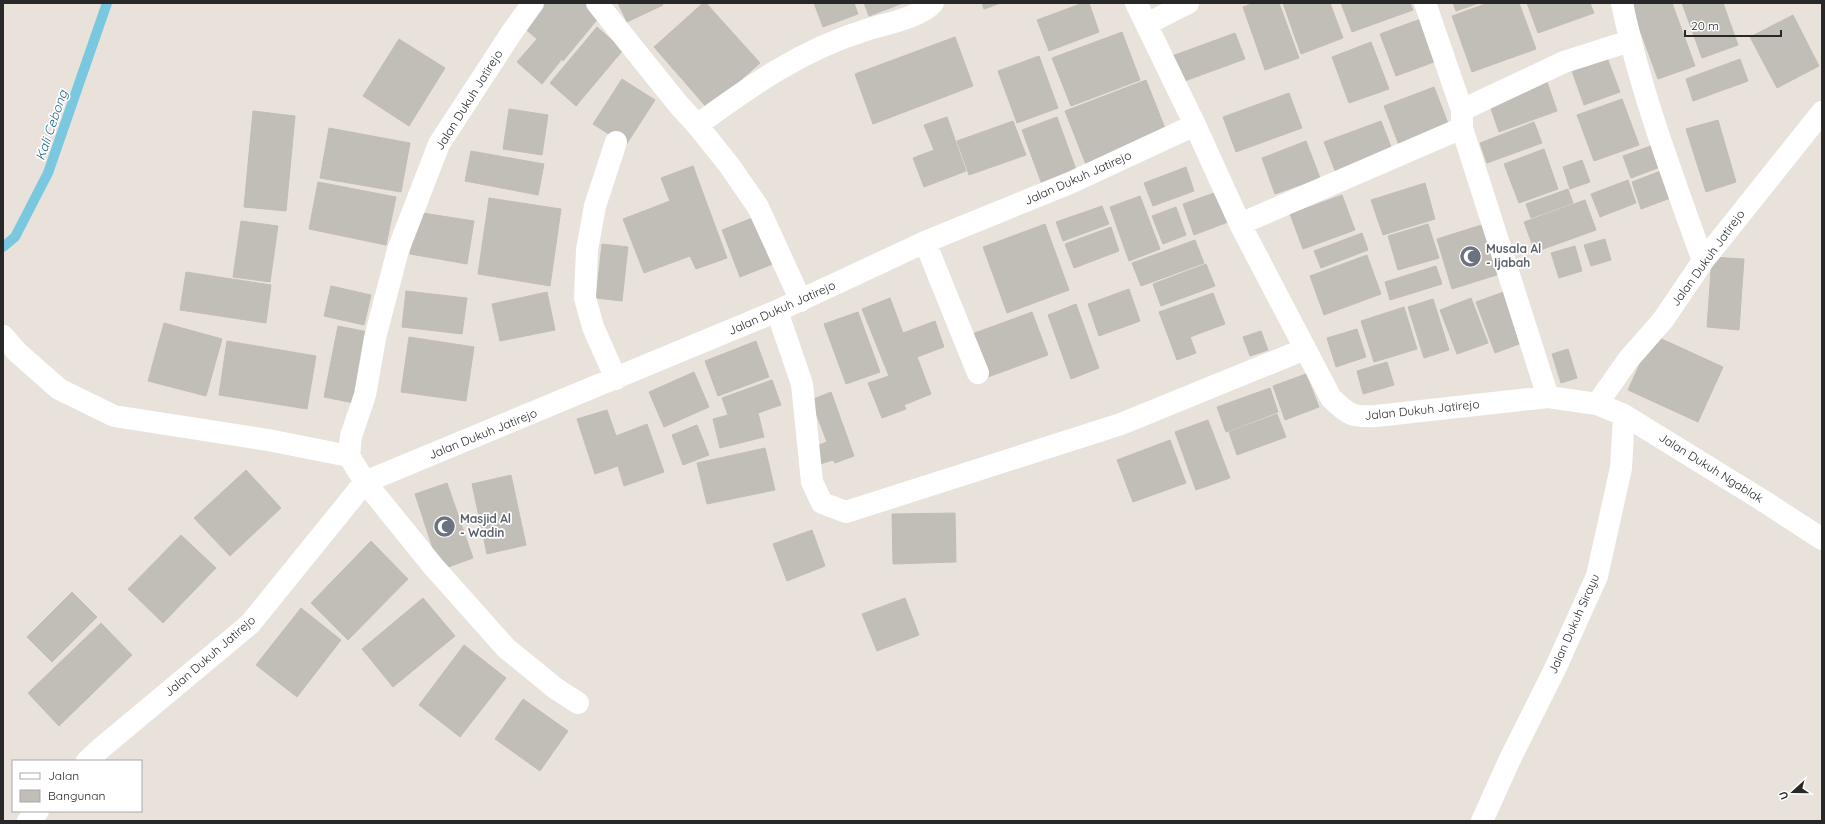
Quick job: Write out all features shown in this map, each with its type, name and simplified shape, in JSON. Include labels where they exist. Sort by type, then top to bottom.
[{"type":"street","name":"Jalan Dukuh Jatirejo","points":[[348,456],[351,436],[364,395],[375,338],[398,250],[439,144],[512,32],[533,3]]},
{"type":"street","points":[[597,3],[678,104],[697,124],[729,165],[758,207],[801,301]]},
{"type":"street","points":[[697,124],[786,64],[847,36],[917,14],[933,3]]},
{"type":"street","name":"Jalan Dukuh Jatirejo","points":[[1136,3],[1196,125],[1240,224],[1331,398],[1346,413],[1358,416],[1376,416],[1548,397],[1597,404],[1628,360],[1663,320],[1704,261],[1817,116],[1822,112]]},
{"type":"street","points":[[1147,24],[1188,3]]},
{"type":"street","points":[[1425,3],[1548,397]]},
{"type":"street","points":[[1622,3],[1630,41],[1674,179],[1704,261]]},
{"type":"street","points":[[1240,224],[1462,119],[1564,62],[1630,41]]},
{"type":"street","name":"Jalan Dukuh Jatirejo","points":[[88,760],[250,624],[365,482],[777,312],[925,242],[1070,183],[1196,125]]},
{"type":"street","points":[[616,142],[595,206],[587,250],[585,298],[593,327],[616,379]]},
{"type":"street","points":[[925,242],[978,373]]},
{"type":"street","points":[[777,312],[802,384],[812,482],[822,503],[846,512],[1121,424],[1305,349]]},
{"type":"street","points":[[3,336],[17,352],[59,389],[114,416],[268,440],[348,456],[365,482],[433,566],[506,648],[554,688],[578,703]]},
{"type":"street","name":"Jalan Dukuh Ngablak","points":[[1597,404],[1624,415],[1762,500],[1822,539]]},
{"type":"street","name":"Jalan Dukuh Sirayu","points":[[1482,821],[1510,759],[1555,669],[1597,576],[1620,468],[1624,415]]},
{"type":"street","points":[[28,821],[37,812]]},
{"type":"building","points":[[541,3],[587,3],[601,15],[542,84],[517,62],[537,39],[522,26]]},
{"type":"building","points":[[618,3],[662,3],[663,5],[627,22]]},
{"type":"building","points":[[703,3],[706,3],[760,63],[708,109],[654,47]]},
{"type":"building","points":[[814,3],[854,3],[858,14],[823,27]]},
{"type":"building","points":[[864,3],[903,3],[869,16]]},
{"type":"building","points":[[982,3],[1001,3],[984,9]]},
{"type":"building","points":[[1083,3],[1089,3],[1099,32],[1049,51],[1037,20]]},
{"type":"building","points":[[1254,3],[1279,3],[1299,58],[1265,70],[1243,7]]},
{"type":"building","points":[[1283,3],[1330,3],[1343,38],[1301,54]]},
{"type":"building","points":[[1341,3],[1410,3],[1413,10],[1352,32]]},
{"type":"building","points":[[1453,3],[1479,3],[1456,11]]},
{"type":"building","points":[[1488,3],[1519,3],[1536,49],[1472,72],[1452,16]]},
{"type":"building","points":[[1527,3],[1590,3],[1594,13],[1538,33]]},
{"type":"building","points":[[1630,3],[1672,3],[1695,66],[1658,79]]},
{"type":"building","points":[[1682,3],[1723,3],[1738,45],[1702,58]]},
{"type":"building","points":[[1793,15],[1819,66],[1777,88],[1750,37]]},
{"type":"building","points":[[1426,17],[1442,59],[1396,76],[1380,34]]},
{"type":"building","points":[[597,27],[623,50],[576,106],[550,83]]},
{"type":"building","points":[[1122,32],[1140,80],[1071,106],[1052,58]]},
{"type":"building","points":[[1235,33],[1245,59],[1182,82],[1172,56]]},
{"type":"building","points":[[955,37],[973,86],[873,124],[855,74]]},
{"type":"building","points":[[399,39],[445,68],[409,126],[363,96]]},
{"type":"building","points":[[1371,42],[1389,89],[1349,103],[1332,57]]},
{"type":"building","points":[[1606,55],[1620,92],[1584,105],[1571,68]]},
{"type":"building","points":[[1039,56],[1058,108],[1017,123],[998,71]]},
{"type":"building","points":[[1740,59],[1748,81],[1693,101],[1686,79]]},
{"type":"building","points":[[622,79],[655,100],[626,145],[593,124]]},
{"type":"building","points":[[1546,79],[1557,111],[1499,132],[1488,100]]},
{"type":"building","points":[[1146,80],[1168,136],[1087,167],[1065,111]]},
{"type":"building","points":[[1434,87],[1449,126],[1399,145],[1384,106]]},
{"type":"building","points":[[1289,93],[1302,128],[1236,152],[1223,117]]},
{"type":"building","points":[[1622,99],[1639,145],[1594,161],[1577,115]]},
{"type":"building","points":[[509,109],[548,115],[542,155],[503,149]]},
{"type":"building","points":[[253,111],[295,116],[286,211],[244,207]]},
{"type":"building","points":[[947,117],[966,171],[924,187],[913,158],[934,150],[924,125]]},
{"type":"building","points":[[1057,117],[1078,175],[1043,187],[1022,130]]},
{"type":"building","points":[[1718,120],[1736,182],[1706,192],[1686,129]]},
{"type":"building","points":[[1013,121],[1026,155],[969,175],[957,141]]},
{"type":"building","points":[[1381,121],[1393,152],[1336,173],[1324,142]]},
{"type":"building","points":[[1534,122],[1542,143],[1487,163],[1480,143]]},
{"type":"building","points":[[329,128],[410,143],[401,192],[320,178]]},
{"type":"building","points":[[1306,141],[1320,178],[1275,194],[1262,158]]},
{"type":"building","points":[[1656,144],[1663,166],[1631,178],[1623,156]]},
{"type":"building","points":[[1544,149],[1558,189],[1519,203],[1504,164]]},
{"type":"building","points":[[471,151],[544,164],[538,195],[465,181]]},
{"type":"building","points":[[1582,160],[1590,182],[1570,189],[1563,167]]},
{"type":"building","points":[[693,166],[727,258],[696,269],[690,256],[644,273],[623,219],[670,201],[661,178]]},
{"type":"building","points":[[1186,167],[1194,191],[1153,206],[1144,183]]},
{"type":"building","points":[[1666,169],[1676,196],[1641,209],[1632,182]]},
{"type":"building","points":[[1628,180],[1636,203],[1600,217],[1591,194]]},
{"type":"building","points":[[318,182],[396,197],[386,245],[309,229]]},
{"type":"building","points":[[1425,183],[1435,219],[1383,235],[1371,200]]},
{"type":"building","points":[[1568,189],[1573,203],[1531,218],[1526,204]]},
{"type":"building","points":[[1217,192],[1228,222],[1194,235],[1183,204]]},
{"type":"building","points":[[1342,195],[1355,230],[1303,249],[1290,214]]},
{"type":"building","points":[[1140,196],[1160,249],[1129,261],[1110,207]]},
{"type":"building","points":[[489,198],[561,209],[550,286],[478,274]]},
{"type":"building","points":[[1585,200],[1596,230],[1535,252],[1524,222]]},
{"type":"building","points":[[1102,206],[1109,224],[1063,241],[1056,222]]},
{"type":"building","points":[[1176,207],[1186,235],[1163,244],[1152,216]]},
{"type":"building","points":[[416,212],[474,221],[467,264],[410,254]]},
{"type":"building","points":[[760,215],[778,262],[740,277],[722,230]]},
{"type":"building","points":[[241,221],[278,226],[270,282],[233,277]]},
{"type":"building","name":"Musala Al - Ijabah","points":[[1488,223],[1503,273],[1452,289],[1437,239]]},
{"type":"building","points":[[1045,224],[1069,290],[1007,313],[983,247]]},
{"type":"building","points":[[1428,224],[1439,258],[1398,270],[1388,236]]},
{"type":"building","points":[[1111,227],[1119,251],[1074,268],[1065,244]]},
{"type":"building","points":[[1362,233],[1368,250],[1321,268],[1314,251]]},
{"type":"building","points":[[1605,239],[1611,260],[1591,266],[1584,245]]},
{"type":"building","points":[[1195,240],[1204,263],[1141,286],[1132,263]]},
{"type":"building","points":[[602,244],[628,247],[622,301],[596,298]]},
{"type":"building","points":[[1575,246],[1582,271],[1559,278],[1551,253]]},
{"type":"building","points":[[1367,255],[1381,294],[1324,315],[1310,276]]},
{"type":"building","points":[[1712,257],[1744,259],[1739,330],[1707,327]]},
{"type":"building","points":[[1206,264],[1215,286],[1161,306],[1153,284]]},
{"type":"building","points":[[1436,266],[1442,284],[1390,300],[1385,282]]},
{"type":"building","points":[[186,272],[271,285],[266,323],[180,310]]},
{"type":"building","points":[[331,286],[371,295],[364,325],[324,316]]},
{"type":"building","points":[[1129,289],[1140,321],[1099,336],[1088,304]]},
{"type":"building","points":[[1509,290],[1527,341],[1495,353],[1476,302]]},
{"type":"building","points":[[406,291],[467,298],[462,334],[402,327]]},
{"type":"building","points":[[547,292],[555,330],[500,341],[492,304]]},
{"type":"building","points":[[1213,293],[1225,324],[1190,337],[1196,353],[1177,360],[1159,312]]},
{"type":"building","points":[[890,298],[903,333],[935,321],[944,347],[917,357],[931,394],[904,405],[906,409],[882,418],[868,383],[889,376],[862,309]]},
{"type":"building","points":[[1471,298],[1488,343],[1457,354],[1440,310]]},
{"type":"building","points":[[1433,299],[1449,350],[1424,358],[1408,307]]},
{"type":"building","points":[[1076,304],[1099,368],[1071,379],[1048,315]]},
{"type":"building","points":[[1404,307],[1417,349],[1374,362],[1361,321]]},
{"type":"building","points":[[858,312],[880,372],[846,384],[824,324]]},
{"type":"building","points":[[1032,312],[1048,355],[988,377],[972,334]]},
{"type":"building","points":[[164,323],[222,339],[206,396],[148,381]]},
{"type":"building","points":[[338,326],[368,332],[354,403],[324,397]]},
{"type":"building","points":[[1357,329],[1366,357],[1336,367],[1327,338]]},
{"type":"building","points":[[1261,331],[1268,350],[1250,356],[1243,337]]},
{"type":"building","points":[[1653,335],[1723,367],[1698,422],[1628,390]]},
{"type":"building","points":[[409,337],[474,347],[466,401],[401,392]]},
{"type":"building","points":[[227,341],[316,356],[307,409],[219,395]]},
{"type":"building","points":[[756,341],[769,377],[718,396],[705,361]]},
{"type":"building","points":[[1568,349],[1577,378],[1561,383],[1552,354]]},
{"type":"building","points":[[1387,362],[1394,385],[1363,394],[1357,371]]},
{"type":"building","points":[[694,372],[709,407],[664,427],[649,392]]},
{"type":"building","points":[[1306,374],[1319,407],[1285,420],[1273,386]]},
{"type":"building","points":[[772,380],[781,405],[758,413],[764,437],[720,448],[713,419],[728,415],[722,398]]},
{"type":"building","points":[[1270,388],[1278,412],[1226,432],[1217,407]]},
{"type":"building","points":[[831,392],[854,456],[835,463],[833,460],[817,465],[811,448],[827,442],[811,400]]},
{"type":"building","points":[[607,410],[616,436],[647,424],[664,472],[624,486],[618,466],[595,474],[577,419]]},
{"type":"building","points":[[1277,414],[1286,437],[1237,455],[1229,432]]},
{"type":"building","points":[[1208,420],[1230,478],[1196,490],[1175,432]]},
{"type":"building","points":[[697,425],[709,455],[683,465],[672,435]]},
{"type":"building","points":[[1170,440],[1186,483],[1133,502],[1117,460]]},
{"type":"building","points":[[765,448],[775,490],[707,504],[697,463]]},
{"type":"building","points":[[246,470],[281,508],[230,556],[194,518]]},
{"type":"building","points":[[511,475],[526,545],[487,554],[472,484]]},
{"type":"building","name":"Masjid Al - Wadin","points":[[447,483],[473,558],[440,570],[415,494]]},
{"type":"building","points":[[955,513],[956,562],[893,564],[892,514]]},
{"type":"building","points":[[812,530],[825,566],[787,581],[773,544]]},
{"type":"building","points":[[181,535],[216,568],[163,623],[128,589]]},
{"type":"building","points":[[371,541],[408,579],[348,640],[311,603]]},
{"type":"building","points":[[72,592],[97,617],[52,662],[27,637]]},
{"type":"building","points":[[423,598],[455,636],[393,687],[362,649]]},
{"type":"building","points":[[905,598],[919,635],[877,651],[862,614]]},
{"type":"building","points":[[301,608],[341,640],[297,697],[256,665]]},
{"type":"building","points":[[101,623],[132,655],[59,726],[28,693]]},
{"type":"building","points":[[464,645],[506,678],[460,737],[419,705]]},
{"type":"building","points":[[523,699],[568,731],[540,771],[495,739]]},
{"type":"waterway","name":"Kali Cebong","points":[[3,247],[15,237],[48,173],[107,3]]},
{"type":"place","name":"Musala Al - Ijabah","points":[[1470,256]]},
{"type":"place","name":"Masjid Al - Wadin","points":[[444,526]]}]
